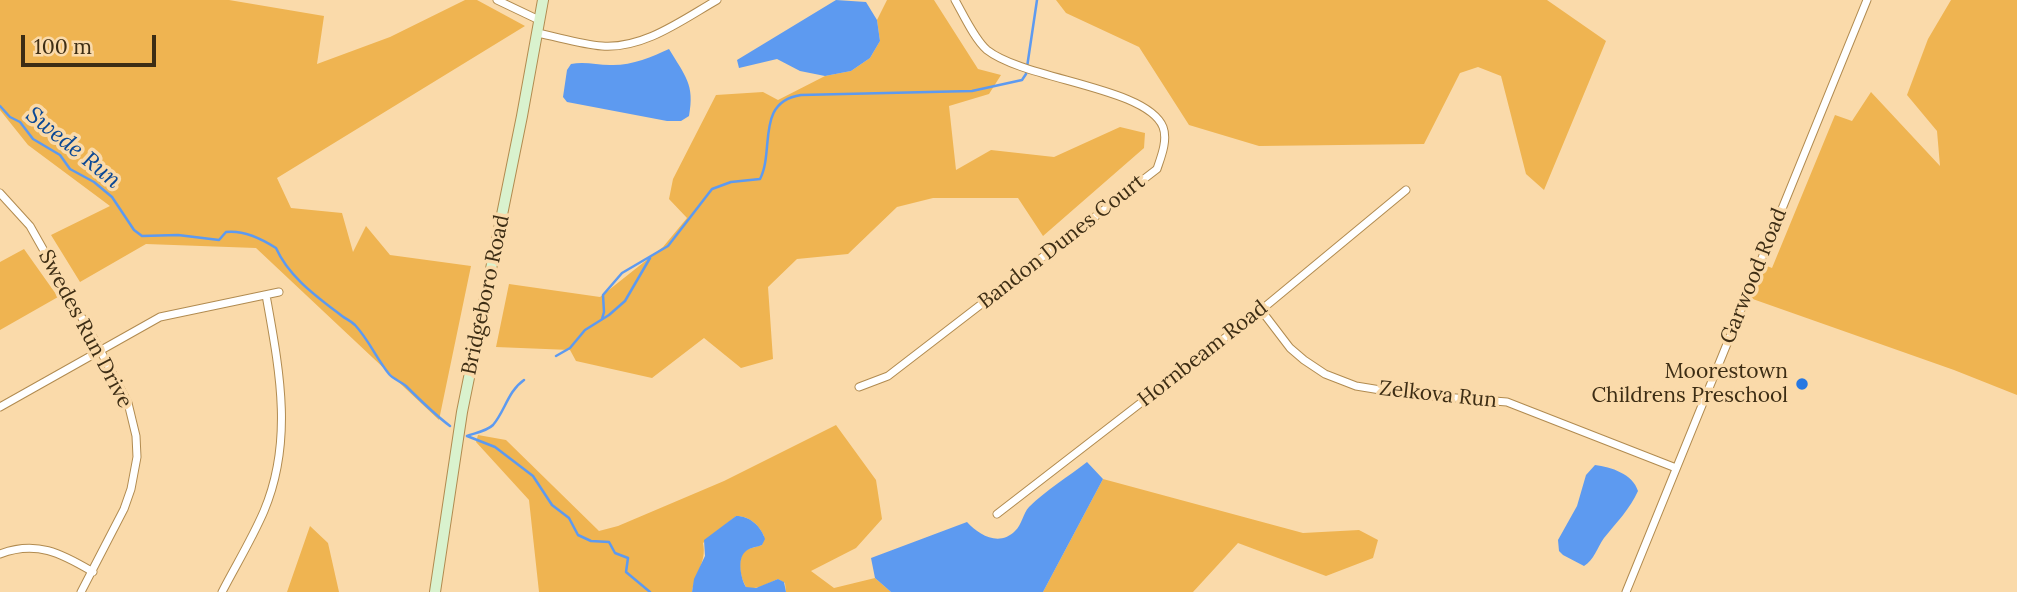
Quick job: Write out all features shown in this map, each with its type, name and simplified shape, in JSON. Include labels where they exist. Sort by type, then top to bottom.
[{"type":"main road","name":"Bridgeboro Road","points":[[435,592],[462,412],[543,0]]},
{"type":"street","points":[[497,0],[539,20]]},
{"type":"street","points":[[537,33],[602,46],[626,45],[663,32],[717,0]]},
{"type":"street","name":"Bandon Dunes Court","points":[[859,387],[888,376],[1148,176],[1157,169],[1164,150],[1164,128],[1151,111],[1127,99],[1014,64],[986,49],[955,0]]},
{"type":"street","name":"Garwood Road","points":[[1626,592],[1867,0]]},
{"type":"street","name":"Hornbeam Road","points":[[996,514],[1261,310],[1406,190]]},
{"type":"street","name":"Swedes Run Drive","points":[[0,193],[30,226],[100,350],[128,403],[136,436],[137,457],[124,509],[81,592]]},
{"type":"street","points":[[0,407],[160,317],[206,305],[279,292]]},
{"type":"street","points":[[222,592],[264,510],[278,466],[283,420],[280,374],[266,295]]},
{"type":"street","name":"Zelkova Run","points":[[1261,310],[1290,348],[1325,374],[1356,386],[1405,394],[1507,402],[1676,468]]},
{"type":"street","points":[[0,554],[17,547],[38,548],[57,552],[93,572]]},
{"type":"shaded area","points":[[0,0],[229,0],[324,16],[317,64],[390,37],[465,0],[477,0],[525,26],[277,178],[291,208],[342,213],[353,252],[366,226],[390,255],[471,266],[439,420],[256,248],[146,244],[80,282],[51,235],[110,206],[28,145],[0,110]]},
{"type":"shaded area","points":[[887,0],[934,0],[978,69],[1001,75],[989,94],[949,106],[956,170],[991,150],[1054,157],[1120,127],[1145,133],[1144,148],[1043,236],[1018,198],[933,198],[897,207],[848,254],[797,259],[768,287],[773,359],[741,368],[704,338],[652,378],[576,361],[570,350],[496,347],[509,284],[600,297],[663,247],[687,218],[669,199],[673,179],[716,95],[763,92],[778,100],[825,76],[851,71],[870,58],[880,41],[877,20]]},
{"type":"shaded area","points":[[1056,0],[1547,0],[1606,41],[1544,190],[1526,174],[1501,76],[1478,67],[1460,73],[1424,144],[1259,146],[1189,125],[1139,47],[1066,13]]},
{"type":"shaded area","points":[[1951,0],[2017,0],[2017,395],[1747,297],[1762,264],[1772,268],[1835,115],[1852,121],[1871,92],[1940,166],[1937,131],[1907,95],[1928,39]]},
{"type":"shaded area","points":[[24,249],[58,297],[0,330],[0,262]]},
{"type":"shaded area","points":[[836,425],[876,480],[882,519],[856,548],[811,571],[834,588],[875,578],[891,592],[786,592],[785,583],[778,579],[748,589],[740,565],[742,555],[749,549],[762,545],[764,536],[753,522],[736,516],[703,543],[702,562],[692,592],[539,592],[529,500],[476,442],[478,435],[506,440],[599,531],[618,526],[724,481]]},
{"type":"shaded area","points":[[1103,479],[1303,533],[1359,530],[1378,540],[1373,558],[1326,576],[1238,543],[1193,592],[1043,592]]},
{"type":"shaded area","points":[[310,526],[328,543],[339,592],[287,592]]},
{"type":"water","points":[[836,0],[866,2],[877,20],[880,41],[870,58],[851,71],[825,76],[800,71],[777,59],[739,68],[737,60]]},
{"type":"water","points":[[669,49],[690,88],[689,116],[681,121],[667,121],[567,102],[563,97],[567,70],[571,64],[625,64]]},
{"type":"water","points":[[1087,462],[1103,479],[1043,592],[891,592],[875,578],[871,558],[967,522],[983,535],[996,539],[1009,536],[1029,507]]},
{"type":"water","points":[[1595,465],[1626,476],[1638,491],[1627,510],[1584,566],[1559,551],[1558,540],[1577,506],[1586,475]]},
{"type":"water","points":[[736,516],[754,523],[765,539],[762,545],[748,550],[741,559],[746,587],[756,588],[778,579],[784,582],[786,592],[692,592],[694,579],[705,556],[704,540]]},
{"type":"waterway","points":[[602,319],[603,295],[622,273],[668,246],[712,189],[731,182],[760,179],[772,117],[777,107],[787,99],[801,95],[972,91],[1022,80],[1026,74],[1037,0]]},
{"type":"waterway","name":"Swede Run","points":[[0,106],[10,117],[20,122],[33,139],[60,155],[70,169],[94,182],[112,197],[134,230],[142,236],[178,235],[219,240],[226,232],[239,232],[276,248],[288,268],[304,285],[355,325],[391,376],[450,426]]},
{"type":"waterway","points":[[556,356],[570,348],[585,330],[625,301],[650,258]]},
{"type":"waterway","points":[[467,436],[493,425],[514,390],[524,380]]},
{"type":"waterway","name":"Swede Run","points":[[467,436],[495,447],[533,476],[552,505],[569,518],[578,535],[591,541],[609,542],[615,553],[628,558],[626,572],[650,592]]},
{"type":"place","name":"Moorestown Childrens Preschool","points":[[1802,384]]}]
